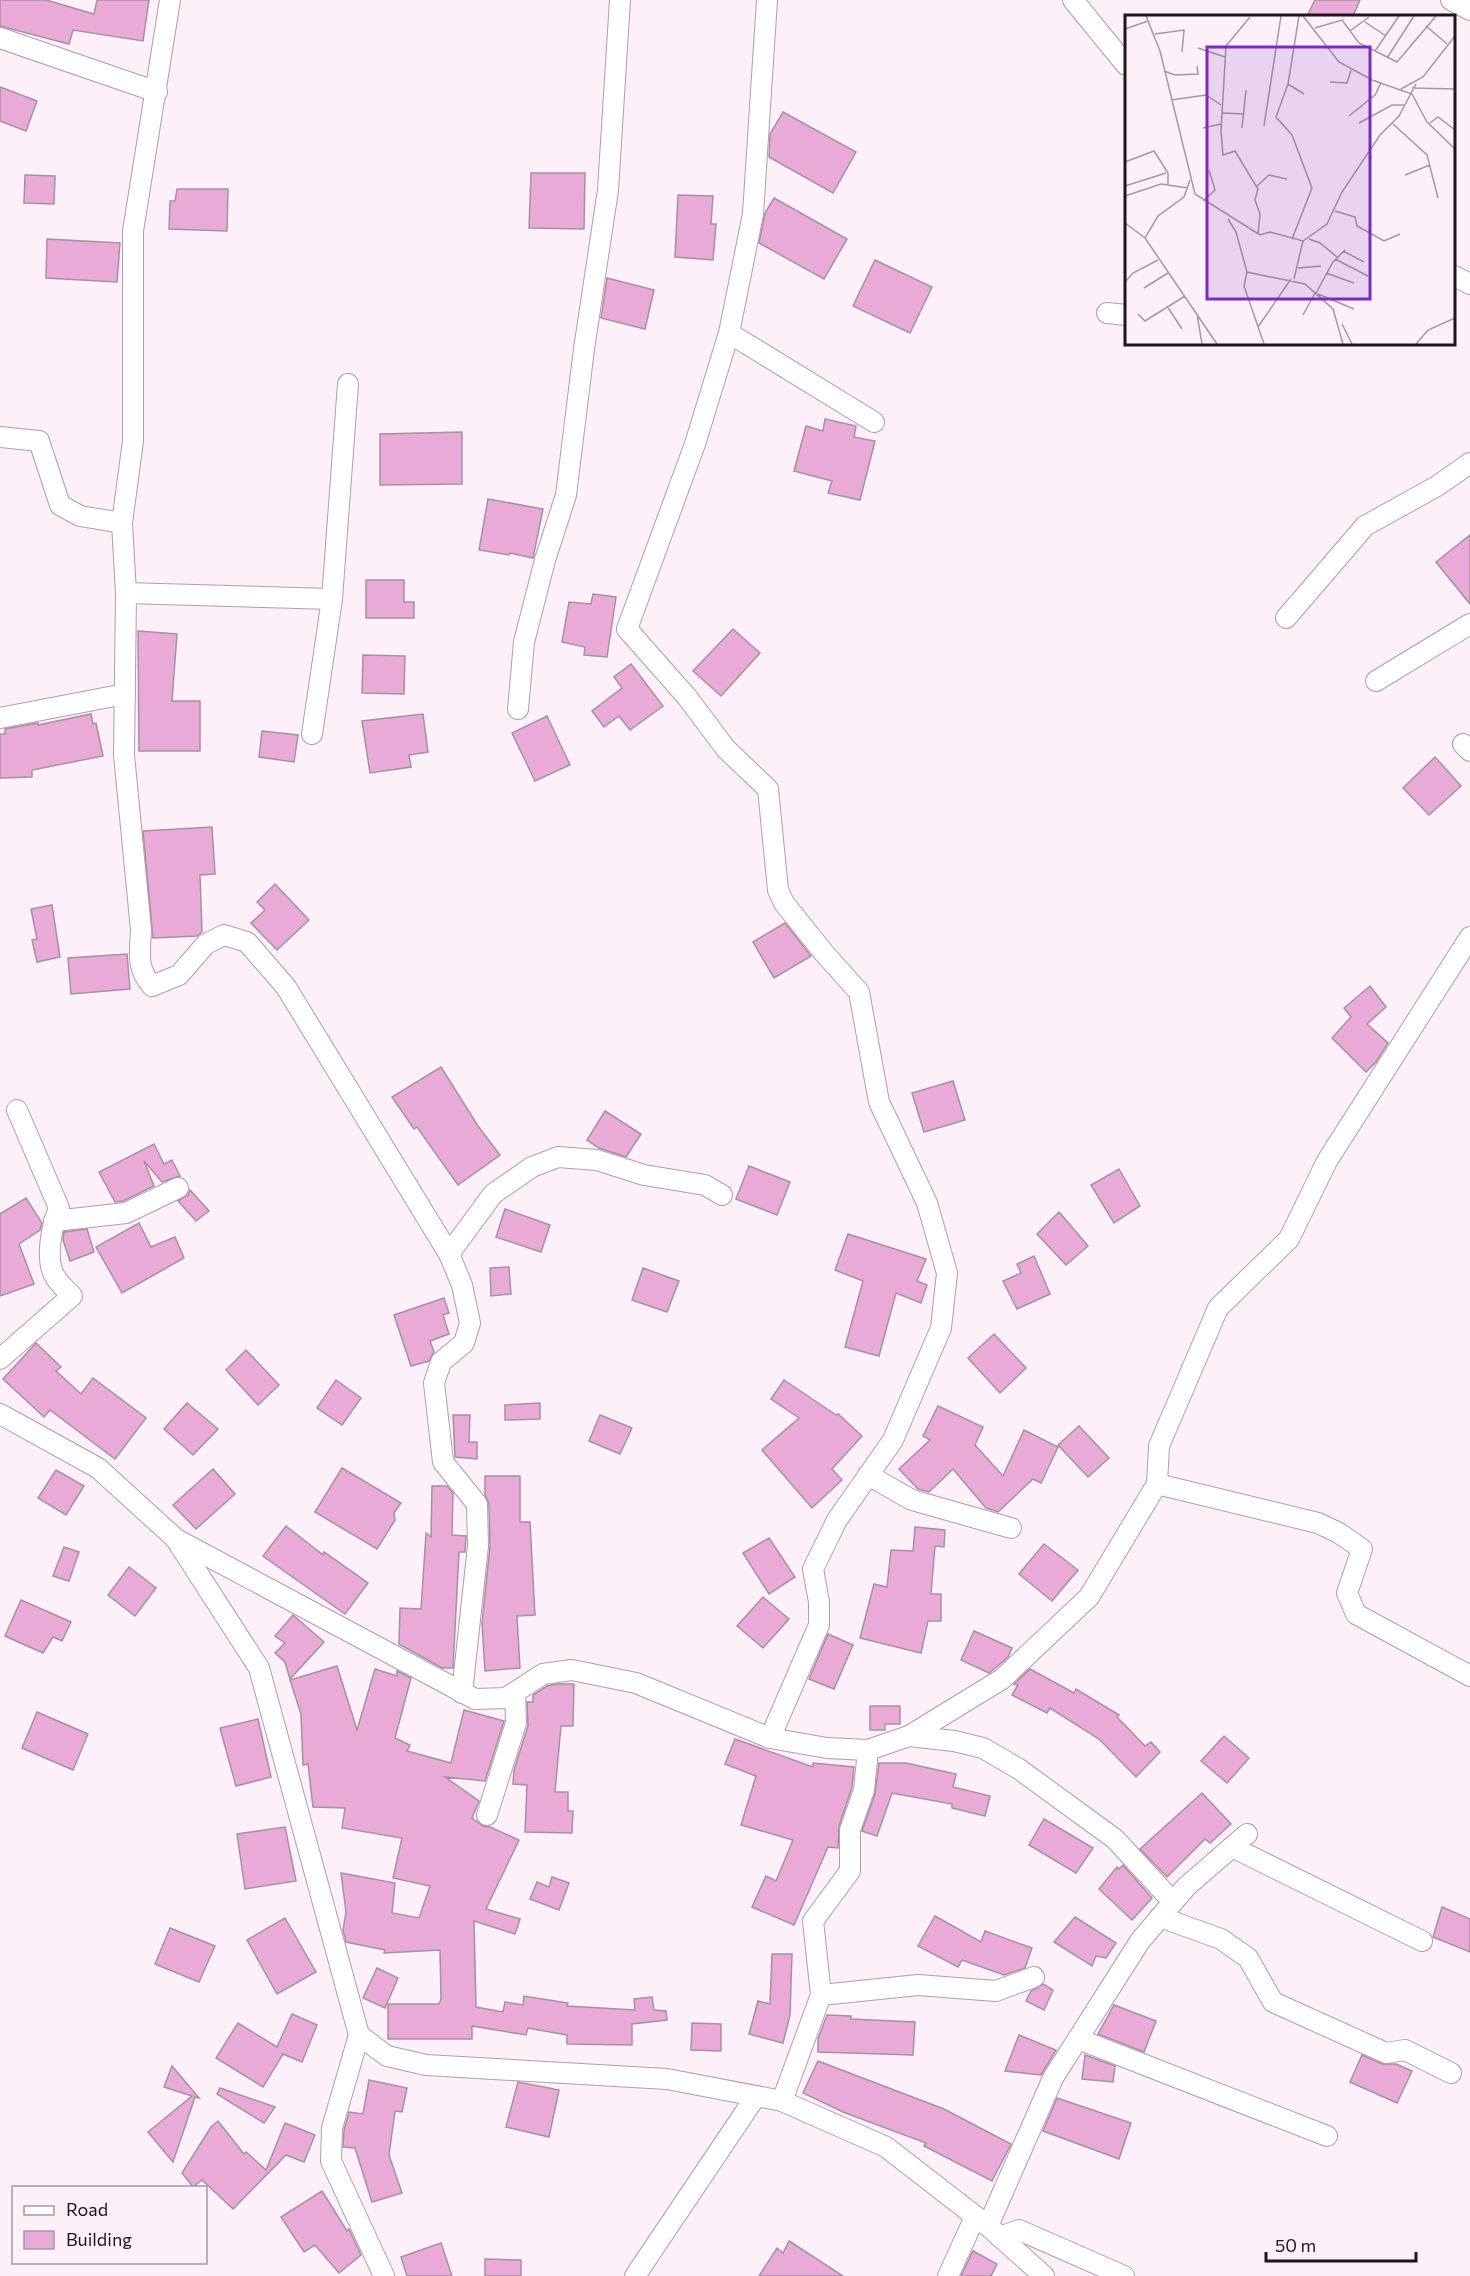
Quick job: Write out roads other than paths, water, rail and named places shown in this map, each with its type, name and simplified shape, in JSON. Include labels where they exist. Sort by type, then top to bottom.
[{"type":"street","points":[[170,0],[133,231],[133,441],[122,523],[126,592],[124,755],[140,919],[140,958],[143,976],[153,986],[179,975],[206,944],[224,935],[247,942],[286,987],[449,1254],[462,1285],[470,1323],[464,1343],[441,1362],[434,1383],[443,1462],[477,1504],[478,1546],[462,1693]]},
{"type":"street","points":[[518,708],[524,642],[545,560],[566,495],[584,349],[608,190],[620,0]]},
{"type":"street","points":[[767,0],[753,214],[729,333],[695,444],[627,629],[687,697],[726,749],[768,789],[778,890],[784,903],[859,992],[879,1102],[927,1203],[947,1273],[942,1328],[893,1440],[837,1520],[813,1569],[819,1602],[819,1625],[770,1737]]},
{"type":"street","points":[[1073,0],[1125,64]]},
{"type":"street","points":[[1451,0],[1470,10]]},
{"type":"street","points":[[0,38],[157,92]]},
{"type":"street","points":[[1455,276],[1470,284]]},
{"type":"street","points":[[729,333],[874,422]]},
{"type":"street","points":[[312,734],[332,599],[348,384]]},
{"type":"street","points":[[0,437],[39,441],[60,506],[80,516],[122,523]]},
{"type":"street","points":[[1286,618],[1365,526],[1437,486],[1470,463]]},
{"type":"street","points":[[126,592],[332,599]]},
{"type":"street","points":[[1376,681],[1470,624]]},
{"type":"street","points":[[0,718],[125,694]]},
{"type":"street","points":[[0,1414],[98,1467],[176,1539],[475,1699],[506,1698],[543,1674],[572,1670],[636,1683],[770,1737],[827,1748],[868,1750],[909,1736],[1002,1678],[1089,1597],[1157,1484],[1158,1446],[1218,1308],[1289,1239],[1326,1161],[1470,938]]},
{"type":"street","points":[[0,1359],[72,1296],[54,1277],[51,1258],[51,1235],[59,1208],[16,1110]]},
{"type":"street","points":[[449,1254],[493,1194],[532,1167],[558,1157],[597,1160],[644,1175],[705,1185],[722,1194]]},
{"type":"street","points":[[54,1221],[126,1213],[178,1188]]},
{"type":"street","points":[[868,1475],[912,1500],[1011,1528]]},
{"type":"street","points":[[1157,1484],[1318,1524],[1339,1533],[1362,1549],[1347,1593],[1356,1614],[1470,1676]]},
{"type":"street","points":[[176,1539],[259,1668],[359,2035],[332,2128],[331,2161],[384,2276]]},
{"type":"street","points":[[487,1815],[516,1723],[515,1692]]},
{"type":"street","points":[[909,1736],[954,1741],[983,1748],[1019,1769],[1115,1839],[1167,1910],[1221,1939],[1248,1958],[1273,2002],[1386,2053],[1405,2050],[1451,2073]]},
{"type":"street","points":[[782,2101],[821,1995],[813,1921],[850,1871],[850,1830],[864,1790],[868,1750]]},
{"type":"street","points":[[948,2276],[988,2227],[1053,2078],[1140,1941],[1186,1887],[1247,1834]]},
{"type":"street","points":[[1232,1847],[1422,1941]]},
{"type":"street","points":[[821,1995],[918,1985],[996,1991],[1034,1977]]},
{"type":"street","points":[[359,2035],[387,2056],[426,2066],[667,2079],[782,2101],[886,2147],[988,2227],[1044,2276]]},
{"type":"street","points":[[1078,2039],[1327,2136]]},
{"type":"street","points":[[636,2276],[756,2096]]},
{"type":"street","points":[[988,2227],[1019,2230],[1124,2276]]}]
